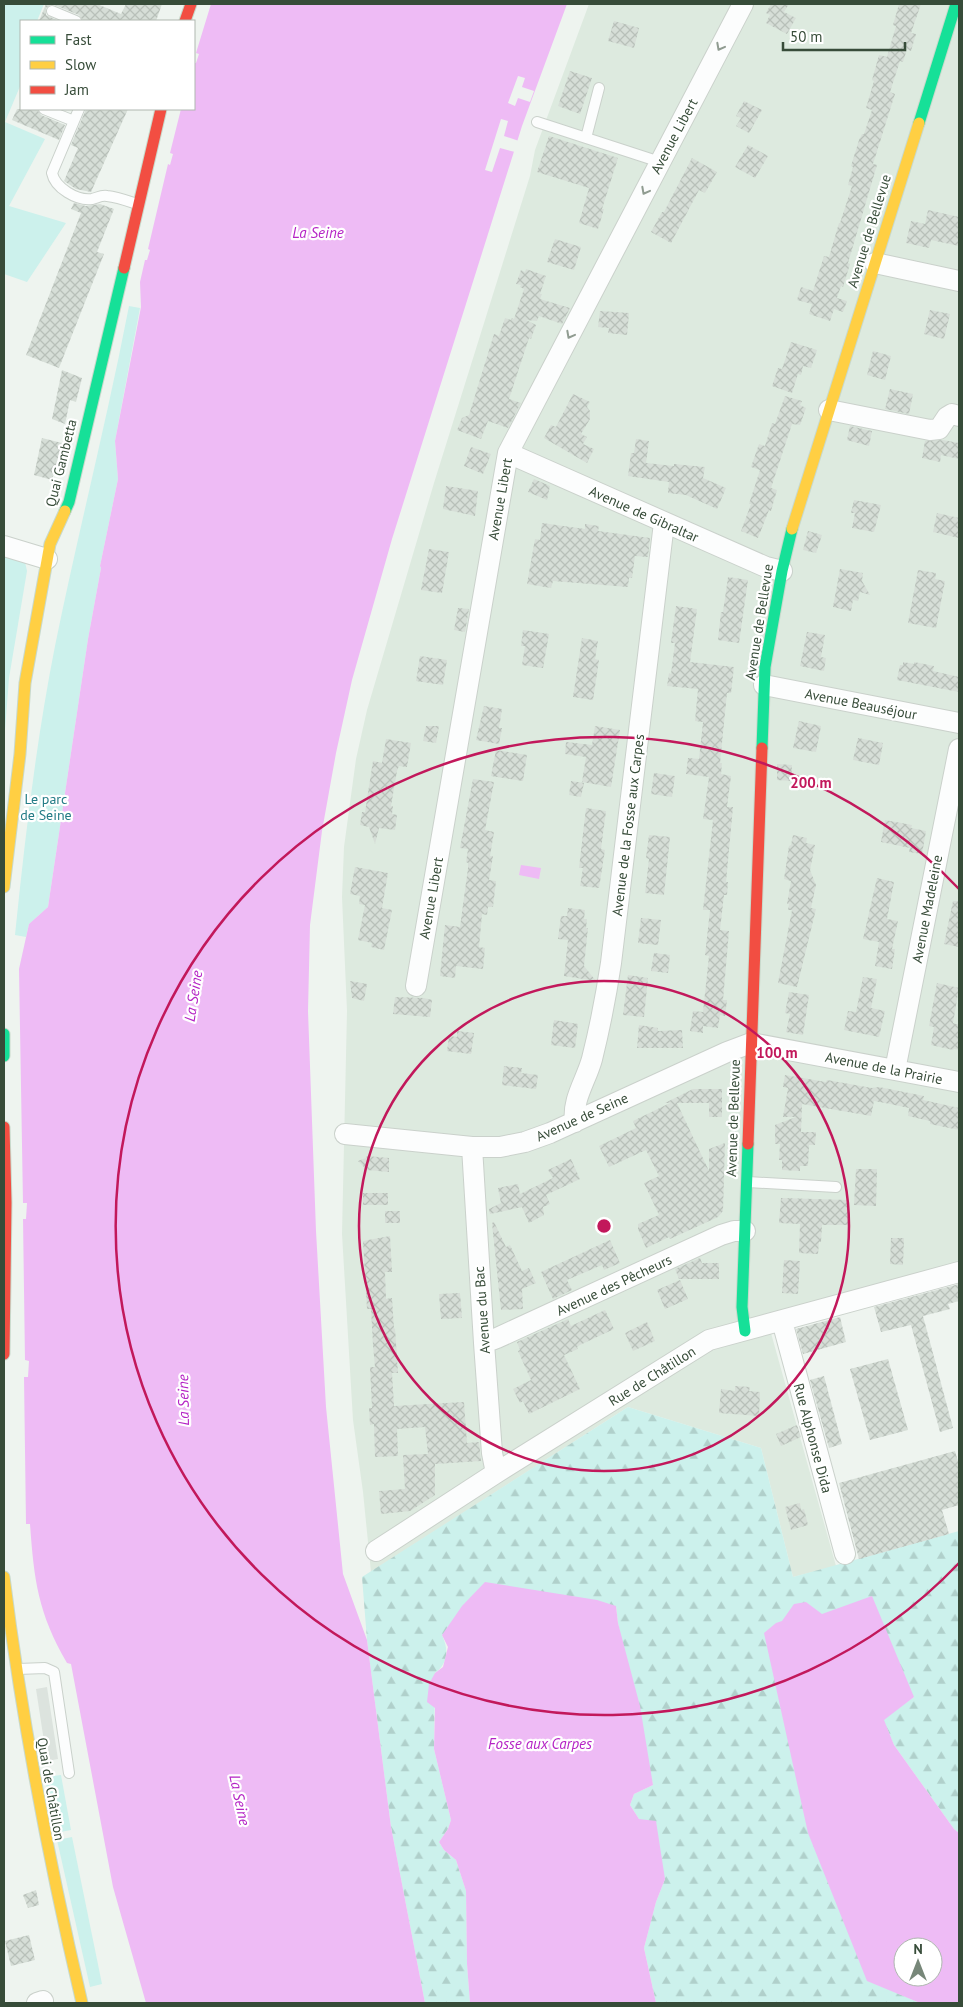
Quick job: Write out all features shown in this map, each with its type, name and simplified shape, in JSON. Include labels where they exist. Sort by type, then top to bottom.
[{"type":"main road","points":[[185,20],[191,4]]},
{"type":"main road","name":"Avenue de Bellevue","points":[[745,1331],[742,1308],[750,1043],[765,667],[782,571],[793,526],[956,4]]},
{"type":"main road","name":"Quai Gambetta","points":[[4,887],[12,751],[50,544],[69,502],[161,110]]},
{"type":"main road","points":[[4,1034],[4,1056]]},
{"type":"main road","points":[[4,1127],[4,1354]]},
{"type":"main road","name":"Quai de Châtillon","points":[[4,1577],[5,1597],[44,1839],[82,2003]]},
{"type":"street","name":"Avenue Libert","points":[[416,986],[508,453],[743,4]]},
{"type":"street","points":[[875,263],[959,281]]},
{"type":"street","points":[[829,410],[930,430],[938,429],[947,417],[952,414],[959,416]]},
{"type":"street","name":"Avenue de Gibraltar","points":[[508,453],[664,524],[766,567],[782,571]]},
{"type":"street","name":"Avenue de la Fosse aux Carpes","points":[[575,1122],[575,1104],[591,1062],[602,1019],[611,964],[664,524]]},
{"type":"street","points":[[4,546],[47,559]]},
{"type":"street","name":"Avenue Beauséjour","points":[[764,685],[959,723]]},
{"type":"street","name":"Avenue Madeleine","points":[[895,1070],[959,749]]},
{"type":"street","name":"Avenue de Seine","points":[[345,1134],[472,1147],[500,1147],[525,1142],[575,1122],[750,1043]]},
{"type":"street","name":"Avenue de la Prairie","points":[[750,1043],[959,1082]]},
{"type":"street","name":"Avenue du Bac","points":[[472,1147],[492,1453],[496,1473]]},
{"type":"street","name":"Avenue des Pêcheurs","points":[[484,1343],[721,1235],[734,1231],[745,1231]]},
{"type":"street","name":"Rue de Châtillon","points":[[376,1551],[496,1473],[710,1340],[959,1272]]},
{"type":"street","name":"Rue Alphonse Dida","points":[[782,1321],[846,1554]]},
{"type":"lane","points":[[52,11],[74,20]]},
{"type":"lane","points":[[586,138],[599,88]]},
{"type":"lane","points":[[46,110],[74,121]]},
{"type":"lane","points":[[79,110],[52,173],[54,180],[67,192],[84,198],[93,199],[105,196],[138,204]]},
{"type":"lane","points":[[537,122],[660,162]]},
{"type":"lane","points":[[747,1182],[836,1187]]},
{"type":"lane","points":[[17,1669],[44,1668],[54,1672],[69,1773]]},
{"type":"shaded area","points":[[589,4],[959,4],[959,1282],[771,1333],[836,1566],[793,1577],[761,1448],[628,1407],[371,1572],[353,1420],[342,1234],[347,1011],[342,897],[344,847],[356,759],[367,710],[434,483],[530,176],[535,150]]},
{"type":"shaded area","points":[[47,1687],[58,1759],[47,1761],[36,1689]]},
{"type":"green space","points":[[4,4],[44,4],[37,20],[20,20],[20,86],[5,122],[45,139],[9,206],[66,223],[27,282],[4,274]]},
{"type":"green space","name":"Le parc de Seine","points":[[129,306],[140,308],[115,441],[118,479],[100,566],[88,639],[48,907],[29,924],[26,937],[15,935],[27,826],[42,718],[55,646]]},
{"type":"green space","points":[[4,551],[25,562],[27,571],[9,678],[5,730]]},
{"type":"green space","points":[[628,1407],[761,1448],[793,1577],[959,1531],[959,1833],[954,1829],[894,1745],[883,1719],[914,1697],[806,1602],[867,1980],[920,2003],[656,2003],[644,1948],[656,1902],[665,1879],[639,1819],[630,1805],[634,1794],[653,1785],[616,1606],[442,1635],[446,1646],[446,1656],[443,1665],[435,1673],[434,1749],[451,1820],[448,1829],[439,1842],[444,1850],[456,1860],[466,1891],[467,1964],[470,2003],[425,2003],[391,1827],[367,1640],[362,1577]]},
{"type":"green space","points":[[61,1775],[71,1830],[55,1833],[45,1777]]},
{"type":"green space","points":[[72,1837],[102,1984],[90,1987],[57,1840]]},
{"type":"water","name":"La Seine","points":[[211,4],[567,4],[522,126],[392,539],[352,680],[322,831],[310,925],[308,1011],[316,1231],[326,1407],[343,1574],[367,1640],[391,1827],[425,2003],[146,2003],[113,1887],[71,1664],[67,1663],[57,1645],[44,1612],[33,1562],[30,1524],[26,1524],[24,1377],[28,1377],[29,1361],[25,1360],[23,1219],[26,1219],[27,1203],[23,1203],[19,969],[29,924],[48,907],[88,639],[100,566],[118,479],[115,441],[141,307],[140,282],[145,260],[147,260],[150,250],[148,249],[168,164],[170,165],[173,154],[170,153],[181,110],[195,110],[195,63],[199,54],[196,53]]},
{"type":"water","points":[[521,865],[541,868],[539,879],[519,875]]},
{"type":"water","name":"Fosse aux Carpes","points":[[485,1582],[597,1600],[616,1606],[618,1623],[640,1706],[653,1785],[634,1794],[630,1805],[639,1819],[656,1821],[665,1879],[656,1902],[644,1948],[656,2003],[470,2003],[467,1964],[466,1891],[456,1860],[444,1850],[439,1842],[448,1829],[451,1820],[434,1749],[435,1708],[427,1702],[429,1684],[435,1673],[443,1667],[448,1647],[442,1635],[462,1606]]},
{"type":"water","points":[[872,1596],[914,1697],[884,1720],[894,1745],[954,1829],[959,1833],[959,2003],[920,2003],[867,1981],[808,1833],[764,1633],[776,1623],[782,1621],[794,1604],[806,1602],[822,1614]]},
{"type":"pier","points":[[518,76],[525,78],[522,87],[534,91],[530,102],[518,98],[515,106],[508,103]]},
{"type":"pier","points":[[501,119],[508,121],[504,136],[519,141],[515,152],[500,148],[492,172],[485,170]]},
{"type":"building","points":[[46,4],[52,4],[46,8],[46,15],[57,20],[39,20]]},
{"type":"building","points":[[52,4],[97,4],[121,14],[126,4],[162,4],[156,20],[82,20],[79,15]]},
{"type":"building","points":[[771,4],[789,4],[784,12],[796,18],[787,34],[766,23],[770,15],[766,13]]},
{"type":"building","points":[[899,4],[921,4],[911,33],[916,34],[911,51],[907,49],[903,62],[900,61],[890,92],[895,94],[873,164],[877,165],[848,263],[850,264],[843,287],[841,286],[837,298],[847,301],[843,312],[834,309],[830,321],[809,314],[812,304],[797,300],[801,287],[813,291],[824,256],[829,257],[852,186],[848,185],[853,167],[851,166],[859,140],[862,134],[864,134],[872,110],[866,108],[874,81],[872,80],[879,55],[887,57],[896,26],[893,25]]},
{"type":"building","points":[[614,21],[639,28],[634,48],[608,41]]},
{"type":"building","points":[[570,71],[592,78],[580,114],[558,106]]},
{"type":"building","points":[[744,101],[762,110],[749,133],[736,126],[741,118],[736,116]]},
{"type":"building","points":[[17,109],[38,110],[41,115],[65,125],[59,140],[12,120]]},
{"type":"building","points":[[86,110],[128,110],[91,192],[76,189],[64,181],[78,148],[71,145]]},
{"type":"building","points":[[549,136],[618,158],[602,209],[604,209],[598,229],[579,223],[589,188],[537,172]]},
{"type":"building","points":[[748,145],[768,156],[755,178],[735,167]]},
{"type":"building","points":[[692,158],[717,172],[705,193],[699,190],[671,243],[651,232],[662,212],[664,212]]},
{"type":"building","points":[[74,203],[86,206],[100,204],[114,209],[97,252],[104,254],[59,368],[26,355],[81,213],[71,209]]},
{"type":"building","points":[[928,210],[959,217],[959,246],[931,240],[929,248],[906,243],[911,221],[925,224]]},
{"type":"building","points":[[555,239],[581,247],[574,270],[547,262]]},
{"type":"building","points":[[526,269],[546,276],[540,299],[570,308],[562,324],[539,316],[537,321],[526,320],[536,325],[531,339],[529,338],[509,399],[521,403],[508,428],[488,421],[481,439],[457,430],[462,418],[469,415],[494,334],[499,336],[505,318],[514,319],[524,289],[520,287],[521,285],[516,284],[521,270],[525,272]]},
{"type":"building","points":[[930,310],[950,314],[944,339],[924,334]]},
{"type":"building","points":[[600,311],[629,313],[627,335],[608,333],[609,328],[598,327]]},
{"type":"building","points":[[791,342],[817,350],[811,368],[803,366],[801,375],[798,374],[792,393],[772,386],[778,368],[782,369]]},
{"type":"building","points":[[873,351],[891,356],[885,380],[867,375]]},
{"type":"building","points":[[62,370],[82,378],[76,402],[70,400],[65,424],[52,419]]},
{"type":"building","points":[[890,389],[913,394],[909,414],[885,409]]},
{"type":"building","points":[[573,394],[590,402],[587,407],[590,411],[590,419],[581,434],[587,437],[583,444],[594,449],[587,463],[544,438],[551,425],[556,427]]},
{"type":"building","points":[[785,396],[802,401],[800,405],[806,408],[800,425],[792,424],[771,488],[777,490],[771,511],[769,510],[758,538],[741,531],[751,504],[749,504],[760,470],[751,467],[759,444],[765,446],[772,423],[775,424]]},
{"type":"building","points":[[850,426],[872,431],[869,446],[847,440]]},
{"type":"building","points":[[42,438],[62,443],[52,480],[34,475]]},
{"type":"building","points":[[636,439],[649,441],[646,463],[705,467],[703,478],[726,488],[717,509],[686,495],[668,493],[669,482],[628,476],[631,453],[634,453]]},
{"type":"building","points":[[943,440],[959,443],[959,459],[941,455],[940,462],[922,458],[925,441]]},
{"type":"building","points":[[471,447],[491,454],[483,474],[464,466]]},
{"type":"building","points":[[534,479],[550,486],[547,500],[528,492]]},
{"type":"building","points":[[446,486],[478,491],[475,516],[443,509]]},
{"type":"building","points":[[854,500],[881,505],[874,532],[852,528],[855,513],[851,513]]},
{"type":"building","points":[[937,513],[959,518],[959,538],[933,532]]},
{"type":"building","points":[[542,523],[585,529],[585,524],[599,526],[598,531],[650,538],[648,557],[635,556],[632,578],[629,578],[628,587],[553,581],[551,588],[527,584],[535,539],[540,540]]},
{"type":"building","points":[[808,531],[822,535],[816,553],[803,550]]},
{"type":"building","points":[[429,549],[449,552],[442,593],[421,590]]},
{"type":"building","points":[[840,569],[863,573],[862,581],[870,595],[860,592],[858,601],[853,600],[851,611],[833,607]]},
{"type":"building","points":[[918,570],[936,573],[935,579],[945,581],[936,628],[908,623]]},
{"type":"building","points":[[728,577],[748,580],[739,643],[718,640]]},
{"type":"building","points":[[676,606],[697,609],[690,662],[734,667],[731,693],[727,693],[720,763],[722,763],[721,774],[731,776],[727,807],[733,807],[726,882],[728,882],[727,895],[724,895],[720,930],[729,931],[723,1000],[727,1000],[725,1016],[720,1015],[718,1028],[703,1026],[703,1033],[690,1031],[693,1011],[703,1012],[709,956],[705,955],[710,910],[703,910],[713,820],[703,819],[709,777],[686,774],[688,758],[699,759],[703,722],[695,721],[698,689],[667,686],[669,673],[671,674],[675,643],[671,643]]},
{"type":"building","points":[[458,608],[469,609],[465,632],[454,630]]},
{"type":"building","points":[[523,630],[549,634],[543,668],[522,665],[525,646],[521,646]]},
{"type":"building","points":[[807,632],[825,635],[821,657],[826,658],[824,671],[800,666]]},
{"type":"building","points":[[582,638],[598,641],[595,659],[599,660],[593,700],[573,697]]},
{"type":"building","points":[[420,656],[447,660],[443,685],[416,681]]},
{"type":"building","points":[[903,662],[934,666],[933,671],[959,677],[959,692],[897,680],[900,665],[903,665]]},
{"type":"building","points":[[484,706],[502,709],[499,728],[502,728],[499,744],[476,740]]},
{"type":"building","points":[[799,721],[821,726],[816,752],[793,748]]},
{"type":"building","points":[[426,726],[439,726],[436,743],[423,741]]},
{"type":"building","points":[[595,726],[620,730],[611,787],[582,782],[586,757],[565,754],[566,742],[592,745]]},
{"type":"building","points":[[858,738],[883,743],[879,765],[853,760]]},
{"type":"building","points":[[386,739],[411,743],[407,767],[399,766],[397,771],[391,806],[393,806],[392,814],[397,815],[395,830],[379,828],[375,844],[369,827],[360,825],[362,812],[365,812],[373,761],[382,763]]},
{"type":"building","points":[[496,750],[527,755],[523,781],[491,776]]},
{"type":"building","points":[[777,764],[792,765],[791,781],[777,780]]},
{"type":"building","points":[[654,773],[675,776],[672,797],[651,794]]},
{"type":"building","points":[[473,779],[494,782],[485,830],[494,832],[489,880],[496,881],[493,907],[488,907],[487,915],[482,914],[479,947],[485,948],[483,969],[456,966],[455,978],[440,976],[445,925],[460,927],[468,868],[468,863],[466,862],[468,849],[460,848]]},
{"type":"building","points":[[571,781],[584,783],[581,797],[569,795]]},
{"type":"building","points":[[586,808],[606,811],[601,849],[605,850],[599,888],[580,886],[583,868],[579,868]]},
{"type":"building","points":[[885,820],[912,825],[911,828],[926,831],[922,854],[909,852],[910,848],[881,842]]},
{"type":"building","points":[[649,835],[670,837],[664,895],[645,893],[649,859],[646,858]]},
{"type":"building","points":[[793,835],[807,838],[806,843],[815,845],[810,870],[816,885],[811,908],[816,909],[797,987],[778,983],[792,910],[788,910],[789,904],[787,904],[791,881],[784,879],[789,846],[791,845]]},
{"type":"building","points":[[355,867],[388,873],[382,908],[392,910],[384,950],[371,947],[372,943],[358,940],[365,905],[359,904],[360,896],[350,894]]},
{"type":"building","points":[[877,878],[894,882],[887,919],[898,921],[892,949],[895,949],[892,969],[875,966],[879,942],[863,939]]},
{"type":"building","points":[[953,901],[959,901],[959,947],[944,944]]},
{"type":"building","points":[[568,908],[585,910],[584,919],[587,919],[586,928],[588,928],[584,966],[596,981],[564,976],[568,940],[558,939],[561,916],[567,916]]},
{"type":"building","points":[[641,918],[661,920],[658,945],[638,943]]},
{"type":"building","points":[[654,953],[670,955],[668,973],[651,971]]},
{"type":"building","points":[[628,975],[648,978],[644,1017],[623,1015]]},
{"type":"building","points":[[863,977],[877,979],[871,1008],[885,1011],[879,1037],[844,1030],[848,1011],[856,1012]]},
{"type":"building","points":[[350,981],[367,984],[364,1001],[352,998]]},
{"type":"building","points":[[937,983],[959,988],[953,1023],[959,1025],[959,1050],[931,1045],[934,1027],[929,1026]]},
{"type":"building","points":[[789,992],[809,995],[803,1035],[786,1032],[790,1014],[785,1013]]},
{"type":"building","points":[[395,997],[432,1000],[430,1017],[393,1014]]},
{"type":"building","points":[[554,1020],[578,1024],[575,1048],[551,1045]]},
{"type":"building","points":[[639,1025],[658,1028],[658,1031],[682,1030],[683,1048],[637,1048]]},
{"type":"building","points":[[457,1031],[474,1033],[471,1054],[447,1051],[449,1036],[457,1037]]},
{"type":"building","points":[[504,1066],[522,1068],[521,1073],[538,1075],[536,1089],[502,1085]]},
{"type":"building","points":[[785,1075],[872,1088],[879,1087],[924,1096],[923,1100],[959,1108],[959,1130],[930,1124],[930,1121],[908,1116],[909,1108],[874,1101],[871,1116],[802,1104],[801,1132],[816,1132],[815,1145],[809,1145],[808,1166],[800,1166],[800,1171],[782,1170],[782,1160],[779,1160],[780,1144],[775,1144],[775,1125],[796,1117],[783,1117],[788,1088],[783,1087]]},
{"type":"building","points":[[693,1089],[722,1089],[722,1117],[709,1117],[709,1103],[677,1103],[709,1171],[709,1149],[725,1143],[723,1211],[718,1217],[646,1248],[638,1229],[638,1224],[659,1215],[644,1183],[659,1176],[646,1150],[609,1167],[599,1146],[636,1128],[633,1121],[670,1103],[665,1103]]},
{"type":"building","points":[[367,1156],[389,1158],[389,1172],[367,1170],[358,1161]]},
{"type":"building","points":[[571,1159],[580,1179],[546,1195],[550,1204],[543,1207],[544,1215],[529,1223],[522,1207],[490,1214],[489,1209],[501,1203],[498,1188],[518,1184],[520,1194],[553,1178],[548,1170]]},
{"type":"building","points":[[856,1169],[877,1169],[876,1206],[854,1205]]},
{"type":"building","points":[[363,1193],[388,1193],[388,1205],[363,1205]]},
{"type":"building","points":[[781,1198],[848,1200],[848,1225],[822,1225],[818,1254],[799,1253],[800,1224],[779,1223]]},
{"type":"building","points":[[385,1211],[400,1211],[400,1223],[385,1223]]},
{"type":"building","points":[[494,1222],[506,1247],[510,1245],[522,1271],[529,1268],[536,1283],[522,1289],[523,1309],[501,1310],[492,1223]]},
{"type":"building","points":[[390,1236],[392,1272],[385,1272],[386,1299],[392,1298],[395,1328],[398,1373],[392,1373],[394,1406],[464,1402],[467,1443],[479,1442],[481,1461],[435,1464],[435,1495],[410,1511],[381,1514],[379,1491],[405,1489],[403,1455],[428,1454],[425,1427],[397,1429],[398,1456],[375,1457],[374,1424],[370,1425],[369,1408],[372,1408],[370,1367],[375,1367],[371,1309],[367,1309],[363,1241]]},
{"type":"building","points":[[891,1238],[904,1238],[903,1265],[890,1264]]},
{"type":"building","points":[[610,1240],[620,1263],[604,1270],[602,1265],[567,1280],[572,1290],[553,1299],[541,1272]]},
{"type":"building","points":[[700,1258],[702,1263],[719,1263],[719,1279],[679,1279],[675,1269]]},
{"type":"building","points":[[784,1260],[800,1261],[798,1294],[782,1293]]},
{"type":"building","points":[[680,1280],[688,1299],[665,1309],[657,1290]]},
{"type":"building","points":[[959,1284],[959,1301],[948,1304],[950,1309],[923,1316],[953,1428],[940,1432],[911,1325],[881,1332],[874,1307]]},
{"type":"building","points":[[460,1293],[462,1318],[441,1319],[439,1294]]},
{"type":"building","points":[[605,1310],[614,1329],[564,1355],[580,1389],[529,1414],[523,1401],[520,1403],[513,1389],[531,1380],[518,1351],[520,1350],[517,1342],[568,1319],[571,1326]]},
{"type":"building","points":[[840,1317],[846,1342],[803,1354],[796,1329]]},
{"type":"building","points":[[647,1322],[655,1341],[633,1351],[625,1333]]},
{"type":"building","points":[[888,1359],[908,1430],[870,1440],[850,1369]]},
{"type":"building","points":[[824,1376],[842,1444],[829,1448],[810,1380]]},
{"type":"building","points":[[735,1386],[750,1387],[749,1391],[760,1392],[759,1416],[719,1413],[721,1389],[735,1391]]},
{"type":"building","points":[[797,1425],[801,1437],[781,1446],[776,1434]]},
{"type":"building","points":[[955,1451],[959,1465],[959,1505],[942,1510],[949,1534],[859,1559],[839,1483]]},
{"type":"building","points":[[800,1503],[801,1510],[804,1509],[808,1525],[791,1530],[785,1507]]},
{"type":"building","points":[[36,1890],[39,1905],[28,1908],[23,1895]]},
{"type":"building","points":[[29,1935],[35,1960],[11,1966],[5,1941]]},
{"type":"traffic: fast","points":[[919,123],[956,4]]},
{"type":"traffic: fast","points":[[65,511],[69,502],[124,268]]},
{"type":"traffic: fast","points":[[762,748],[765,667],[782,571],[792,529]]},
{"type":"traffic: fast","points":[[4,1034],[4,1056]]},
{"type":"traffic: fast","points":[[745,1331],[742,1307],[748,1144]]},
{"type":"traffic: slow","points":[[792,529],[919,123]]},
{"type":"traffic: slow","points":[[4,887],[20,754],[25,683],[50,544],[65,511]]},
{"type":"traffic: slow","points":[[4,1577],[37,1791],[82,2003]]},
{"type":"traffic: jam","points":[[185,20],[191,4]]},
{"type":"traffic: jam","points":[[124,268],[161,110]]},
{"type":"traffic: jam","points":[[748,1144],[762,748]]},
{"type":"traffic: jam","points":[[4,1127],[6,1203],[4,1354]]}]
